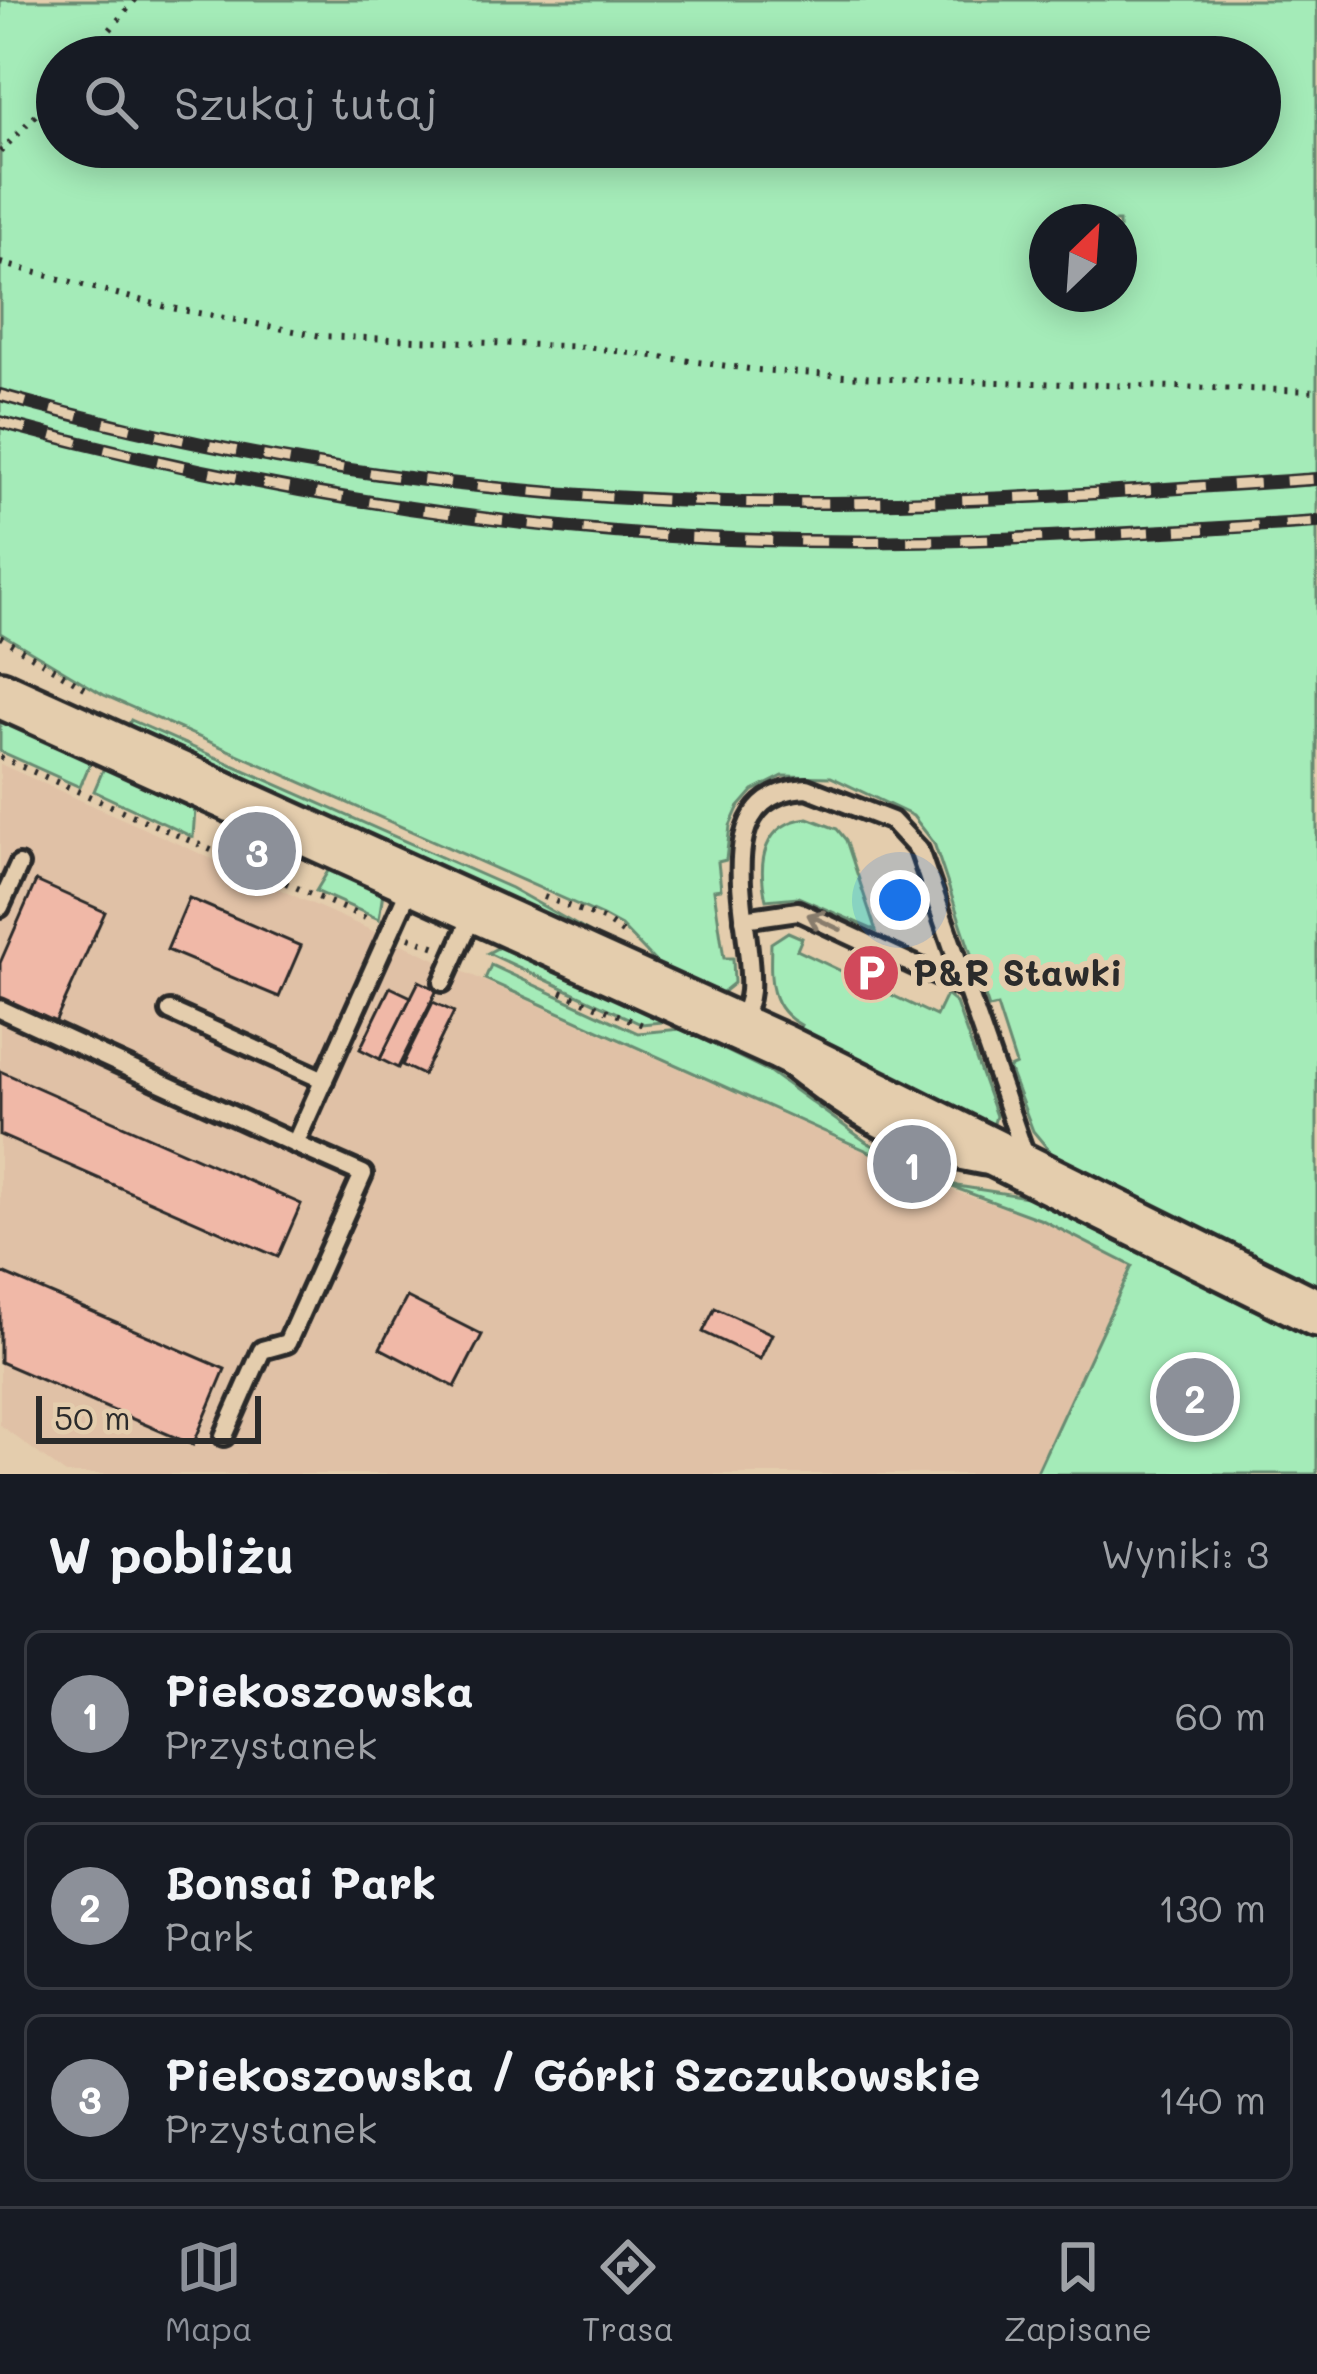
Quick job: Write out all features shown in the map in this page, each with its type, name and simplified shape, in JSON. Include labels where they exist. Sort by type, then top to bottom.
[{"type":"main road","points":[[0,694],[738,1026],[1317,1312]]},
{"type":"lane","points":[[738,1026],[750,988],[740,851],[756,811],[791,789],[826,792],[892,821],[912,838],[1029,1167]]},
{"type":"lane","points":[[0,907],[20,866]]},
{"type":"lane","points":[[295,1144],[414,879]]},
{"type":"lane","points":[[443,982],[476,907]]},
{"type":"lane","points":[[744,919],[798,911],[968,990]]},
{"type":"lane","points":[[0,1009],[363,1174],[287,1343],[262,1350],[224,1436]]},
{"type":"lane","points":[[170,1011],[324,1080]]},
{"type":"path","points":[[105,36],[135,0]]},
{"type":"path","points":[[0,152],[36,115]]},
{"type":"path","points":[[0,263],[166,307],[321,336],[586,347],[757,370],[890,379],[1317,391]]},
{"type":"path","points":[[0,757],[392,930],[457,951]]},
{"type":"path","points":[[207,848],[213,836]]},
{"type":"path","points":[[235,860],[243,842]]},
{"type":"path","points":[[544,984],[639,1028],[661,1026]]},
{"type":"shaded area","points":[[0,764],[953,1191],[1042,1220],[1132,1265],[1036,1474],[66,1474],[0,1425]]},
{"type":"green space","points":[[0,0],[1317,0],[1317,1294],[1058,1161],[1033,1131],[1009,1068],[1016,1065],[997,1006],[989,1008],[934,843],[913,816],[831,777],[783,776],[753,791],[730,826],[726,860],[718,862],[721,889],[714,890],[724,958],[733,958],[734,983],[718,996],[670,977],[621,926],[104,695],[0,633]]},
{"type":"green space","points":[[0,712],[93,756],[80,787],[0,751]]},
{"type":"green space","points":[[131,720],[511,888],[589,932],[586,938],[126,730]]},
{"type":"green space","points":[[106,763],[128,768],[195,809],[193,837],[94,791]]},
{"type":"green space","points":[[808,818],[837,829],[846,840],[876,931],[798,897],[766,900],[762,872],[767,847],[781,828]]},
{"type":"green space","points":[[331,866],[384,886],[379,919],[316,891]]},
{"type":"green space","points":[[788,932],[802,938],[797,950],[936,1016],[946,995],[956,1003],[996,1116],[994,1123],[986,1125],[797,1035],[801,1025],[782,1010],[771,980],[771,943]]},
{"type":"green space","points":[[503,945],[683,1020],[641,1024],[488,953]]},
{"type":"green space","points":[[491,965],[638,1033],[681,1029],[770,1072],[902,1162],[901,1166],[485,979]]},
{"type":"green space","points":[[922,1171],[957,1186],[1034,1198],[1038,1190],[1317,1333],[1317,1474],[1036,1474],[1132,1266],[1042,1220],[920,1175]]},
{"type":"building","points":[[36,881],[105,912],[54,1025],[0,1001],[0,963]]},
{"type":"building","points":[[189,898],[301,946],[279,997],[167,950]]},
{"type":"building","points":[[419,981],[437,990],[398,1068],[380,1059]]},
{"type":"building","points":[[390,987],[411,997],[380,1059],[360,1049]]},
{"type":"building","points":[[433,1002],[454,1012],[423,1075],[402,1065]]},
{"type":"building","points":[[0,1071],[301,1204],[278,1257],[0,1135]]},
{"type":"building","points":[[0,1272],[225,1369],[193,1445],[0,1362]]},
{"type":"building","points":[[407,1297],[482,1335],[455,1387],[380,1348]]},
{"type":"building","points":[[715,1308],[772,1334],[760,1359],[703,1332]]},
{"type":"railway","points":[[0,395],[269,457],[452,483],[635,498],[801,503],[949,500],[1317,479]]},
{"type":"railway","points":[[0,422],[161,462],[324,494],[488,519],[653,535],[902,541],[1317,522]]},
{"type":"place","name":"Piekoszowska / Górki Szczukowskie","points":[[257,851]]},
{"type":"place","name":"P&R Stawki","points":[[871,973]]},
{"type":"place","name":"Piekoszowska","points":[[912,1164]]},
{"type":"place","name":"Bonsai Park","points":[[1195,1397]]}]
